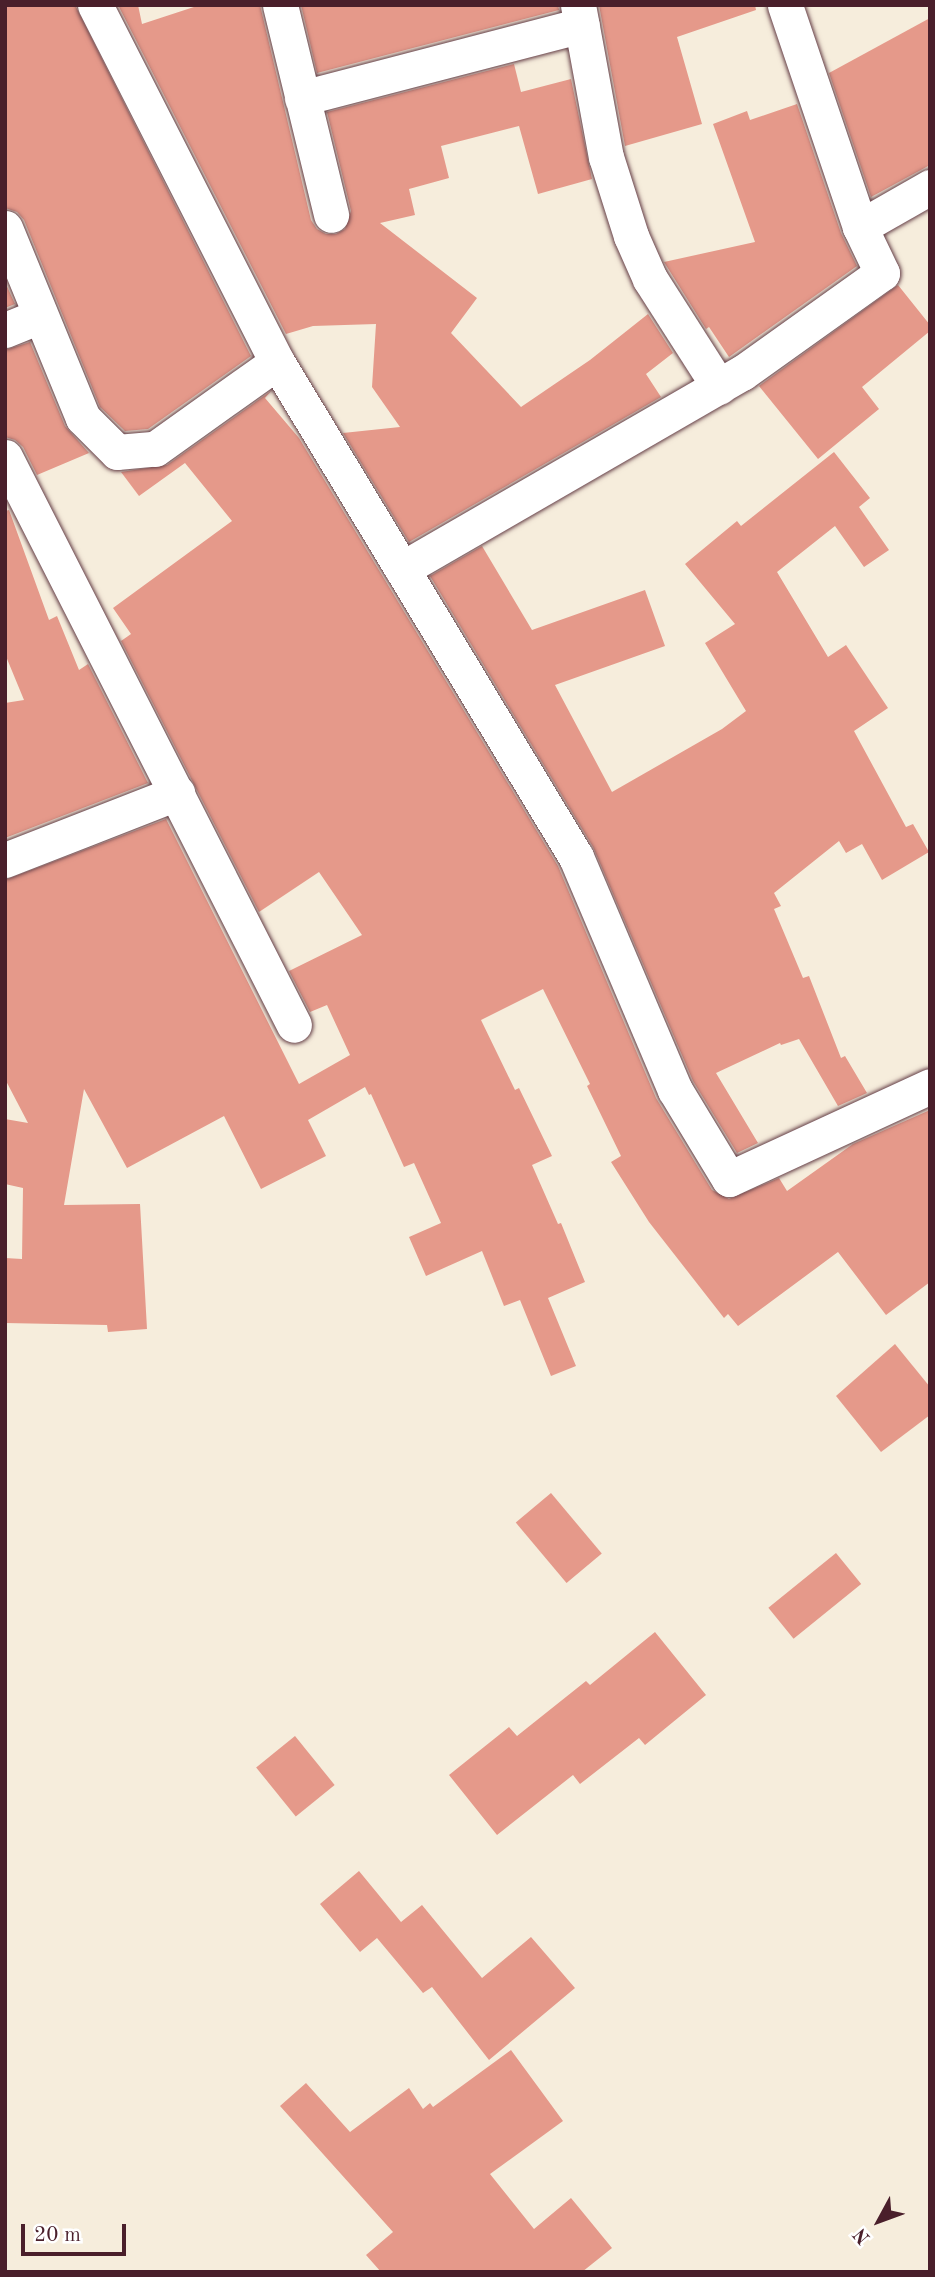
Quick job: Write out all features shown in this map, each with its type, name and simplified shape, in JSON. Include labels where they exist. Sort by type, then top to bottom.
[{"type":"street","points":[[95,5],[277,362],[576,857],[675,1090],[729,1179],[930,1086]]},
{"type":"street","points":[[280,5],[331,215]]},
{"type":"street","points":[[402,569],[719,387],[882,273],[860,226],[785,5]]},
{"type":"street","points":[[302,98],[580,15],[606,157],[631,236],[650,279],[719,387]]},
{"type":"street","points":[[860,226],[930,187]]},
{"type":"street","points":[[5,228],[83,418],[117,452],[155,449],[277,362]]},
{"type":"street","points":[[5,330],[40,316]]},
{"type":"street","points":[[5,457],[294,1025]]},
{"type":"street","points":[[5,860],[177,793]]},
{"type":"building","points":[[5,5],[75,5],[251,356],[148,429],[125,431],[100,407],[24,220],[17,212],[5,208]]},
{"type":"building","points":[[118,5],[138,5],[142,24],[200,5],[260,5],[311,220],[317,229],[326,234],[336,234],[345,229],[351,211],[327,112],[514,64],[521,92],[571,79],[592,179],[538,194],[519,126],[441,146],[449,178],[409,189],[415,215],[380,223],[477,298],[451,333],[521,407],[590,360],[648,314],[673,353],[646,374],[661,397],[409,542],[343,433],[400,427],[372,387],[376,324],[313,326],[286,334]]},
{"type":"building","points":[[301,5],[558,5],[559,10],[317,73]]},
{"type":"building","points":[[599,5],[755,5],[756,10],[677,37],[702,124],[625,146]]},
{"type":"building","points":[[930,18],[930,165],[871,197],[829,73]]},
{"type":"building","points":[[797,104],[841,233],[857,266],[729,357],[709,327],[706,329],[664,262],[755,242],[713,124],[747,111],[750,120]]},
{"type":"building","points":[[5,282],[15,304],[5,308]]},
{"type":"building","points":[[898,285],[930,325],[930,331],[862,387],[879,409],[818,459],[759,386]]},
{"type":"building","points":[[30,342],[65,426],[89,453],[37,475],[23,447],[15,440],[5,437],[5,350]]},
{"type":"building","points":[[271,391],[265,398],[299,438],[558,866],[656,1098],[712,1190],[729,1199],[779,1178],[787,1191],[853,1144],[930,1110],[930,1282],[886,1315],[838,1252],[738,1326],[728,1314],[724,1318],[649,1222],[611,1162],[621,1156],[587,1086],[590,1084],[543,989],[481,1020],[515,1090],[519,1088],[552,1156],[532,1165],[558,1224],[561,1223],[585,1282],[548,1298],[576,1366],[551,1376],[520,1300],[504,1306],[482,1251],[426,1276],[409,1237],[441,1223],[414,1163],[404,1167],[371,1094],[369,1095],[365,1087],[308,1120],[326,1156],[261,1189],[224,1116],[127,1168],[84,1089],[64,1205],[140,1204],[147,1329],[108,1332],[107,1325],[5,1323],[5,1258],[22,1259],[23,1188],[5,1184],[5,1119],[28,1123],[5,1079],[5,880],[166,819],[299,1084],[350,1055],[327,1005],[310,1012],[289,971],[362,935],[319,872],[259,912],[121,641],[131,634],[113,608],[232,521],[185,463],[139,496],[121,472],[167,465]]},
{"type":"building","points":[[834,452],[870,498],[859,507],[889,550],[864,567],[835,526],[777,572],[828,657],[846,645],[888,708],[854,731],[906,827],[913,824],[929,852],[882,880],[862,844],[846,853],[839,841],[774,893],[781,906],[774,909],[803,978],[809,976],[841,1058],[845,1056],[867,1093],[838,1106],[799,1039],[781,1045],[780,1043],[716,1073],[758,1143],[737,1153],[693,1081],[593,847],[430,576],[482,546],[532,630],[645,590],[665,646],[555,685],[612,792],[722,729],[746,711],[705,643],[735,624],[685,564],[737,521],[741,526]]},
{"type":"building","points":[[9,510],[49,620],[57,616],[79,670],[88,664],[148,783],[5,838],[5,703],[24,700],[5,654],[5,511]]},
{"type":"building","points":[[895,1344],[930,1387],[930,1415],[881,1452],[836,1396]]},
{"type":"building","points":[[551,1493],[602,1554],[567,1583],[516,1523]]},
{"type":"building","points":[[836,1553],[861,1584],[794,1639],[768,1608]]},
{"type":"building","points":[[655,1632],[706,1695],[645,1745],[639,1738],[580,1784],[573,1775],[497,1835],[449,1775],[509,1727],[517,1736],[586,1681],[590,1685]]},
{"type":"building","points":[[295,1736],[335,1785],[296,1816],[256,1767]]},
{"type":"building","points":[[359,1871],[401,1922],[422,1905],[482,1978],[531,1937],[575,1988],[489,2060],[432,1987],[423,1993],[377,1938],[360,1952],[320,1904]]},
{"type":"building","points":[[511,2050],[563,2121],[490,2174],[534,2229],[571,2198],[612,2248],[582,2272],[381,2272],[366,2255],[393,2232],[280,2106],[306,2083],[350,2132],[409,2088],[423,2109],[430,2103],[433,2107]]}]
